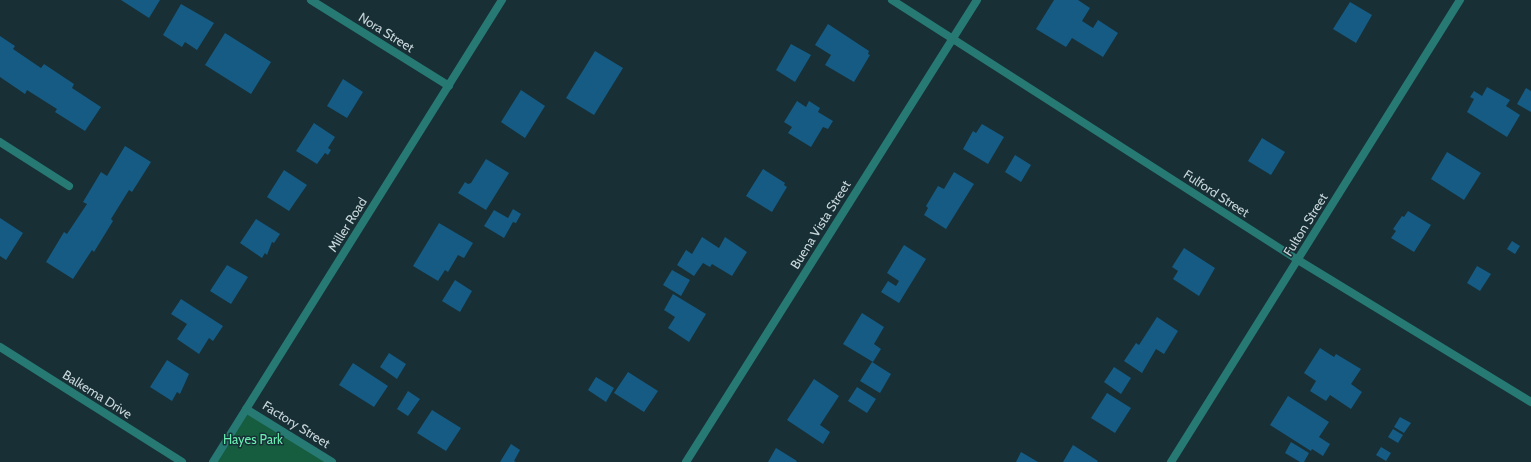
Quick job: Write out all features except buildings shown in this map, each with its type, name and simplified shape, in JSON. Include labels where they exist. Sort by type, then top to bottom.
[{"type":"street","name":"Nora Street","points":[[311,0],[449,86]]},
{"type":"street","name":"Miller Road","points":[[213,462],[502,0]]},
{"type":"street","name":"Fulford Street","points":[[892,0],[1298,260],[1531,402]]},
{"type":"street","name":"Buena Vista Street","points":[[686,462],[977,0]]},
{"type":"street","name":"Fulton Street","points":[[1171,462],[1460,0]]},
{"type":"street","points":[[0,142],[69,186]]},
{"type":"street","name":"Balkema Drive","points":[[0,347],[182,462]]},
{"type":"street","name":"Factory Street","points":[[246,409],[332,462]]},
{"type":"green space","name":"Hayes Park","points":[[246,409],[332,462],[213,462]]}]
